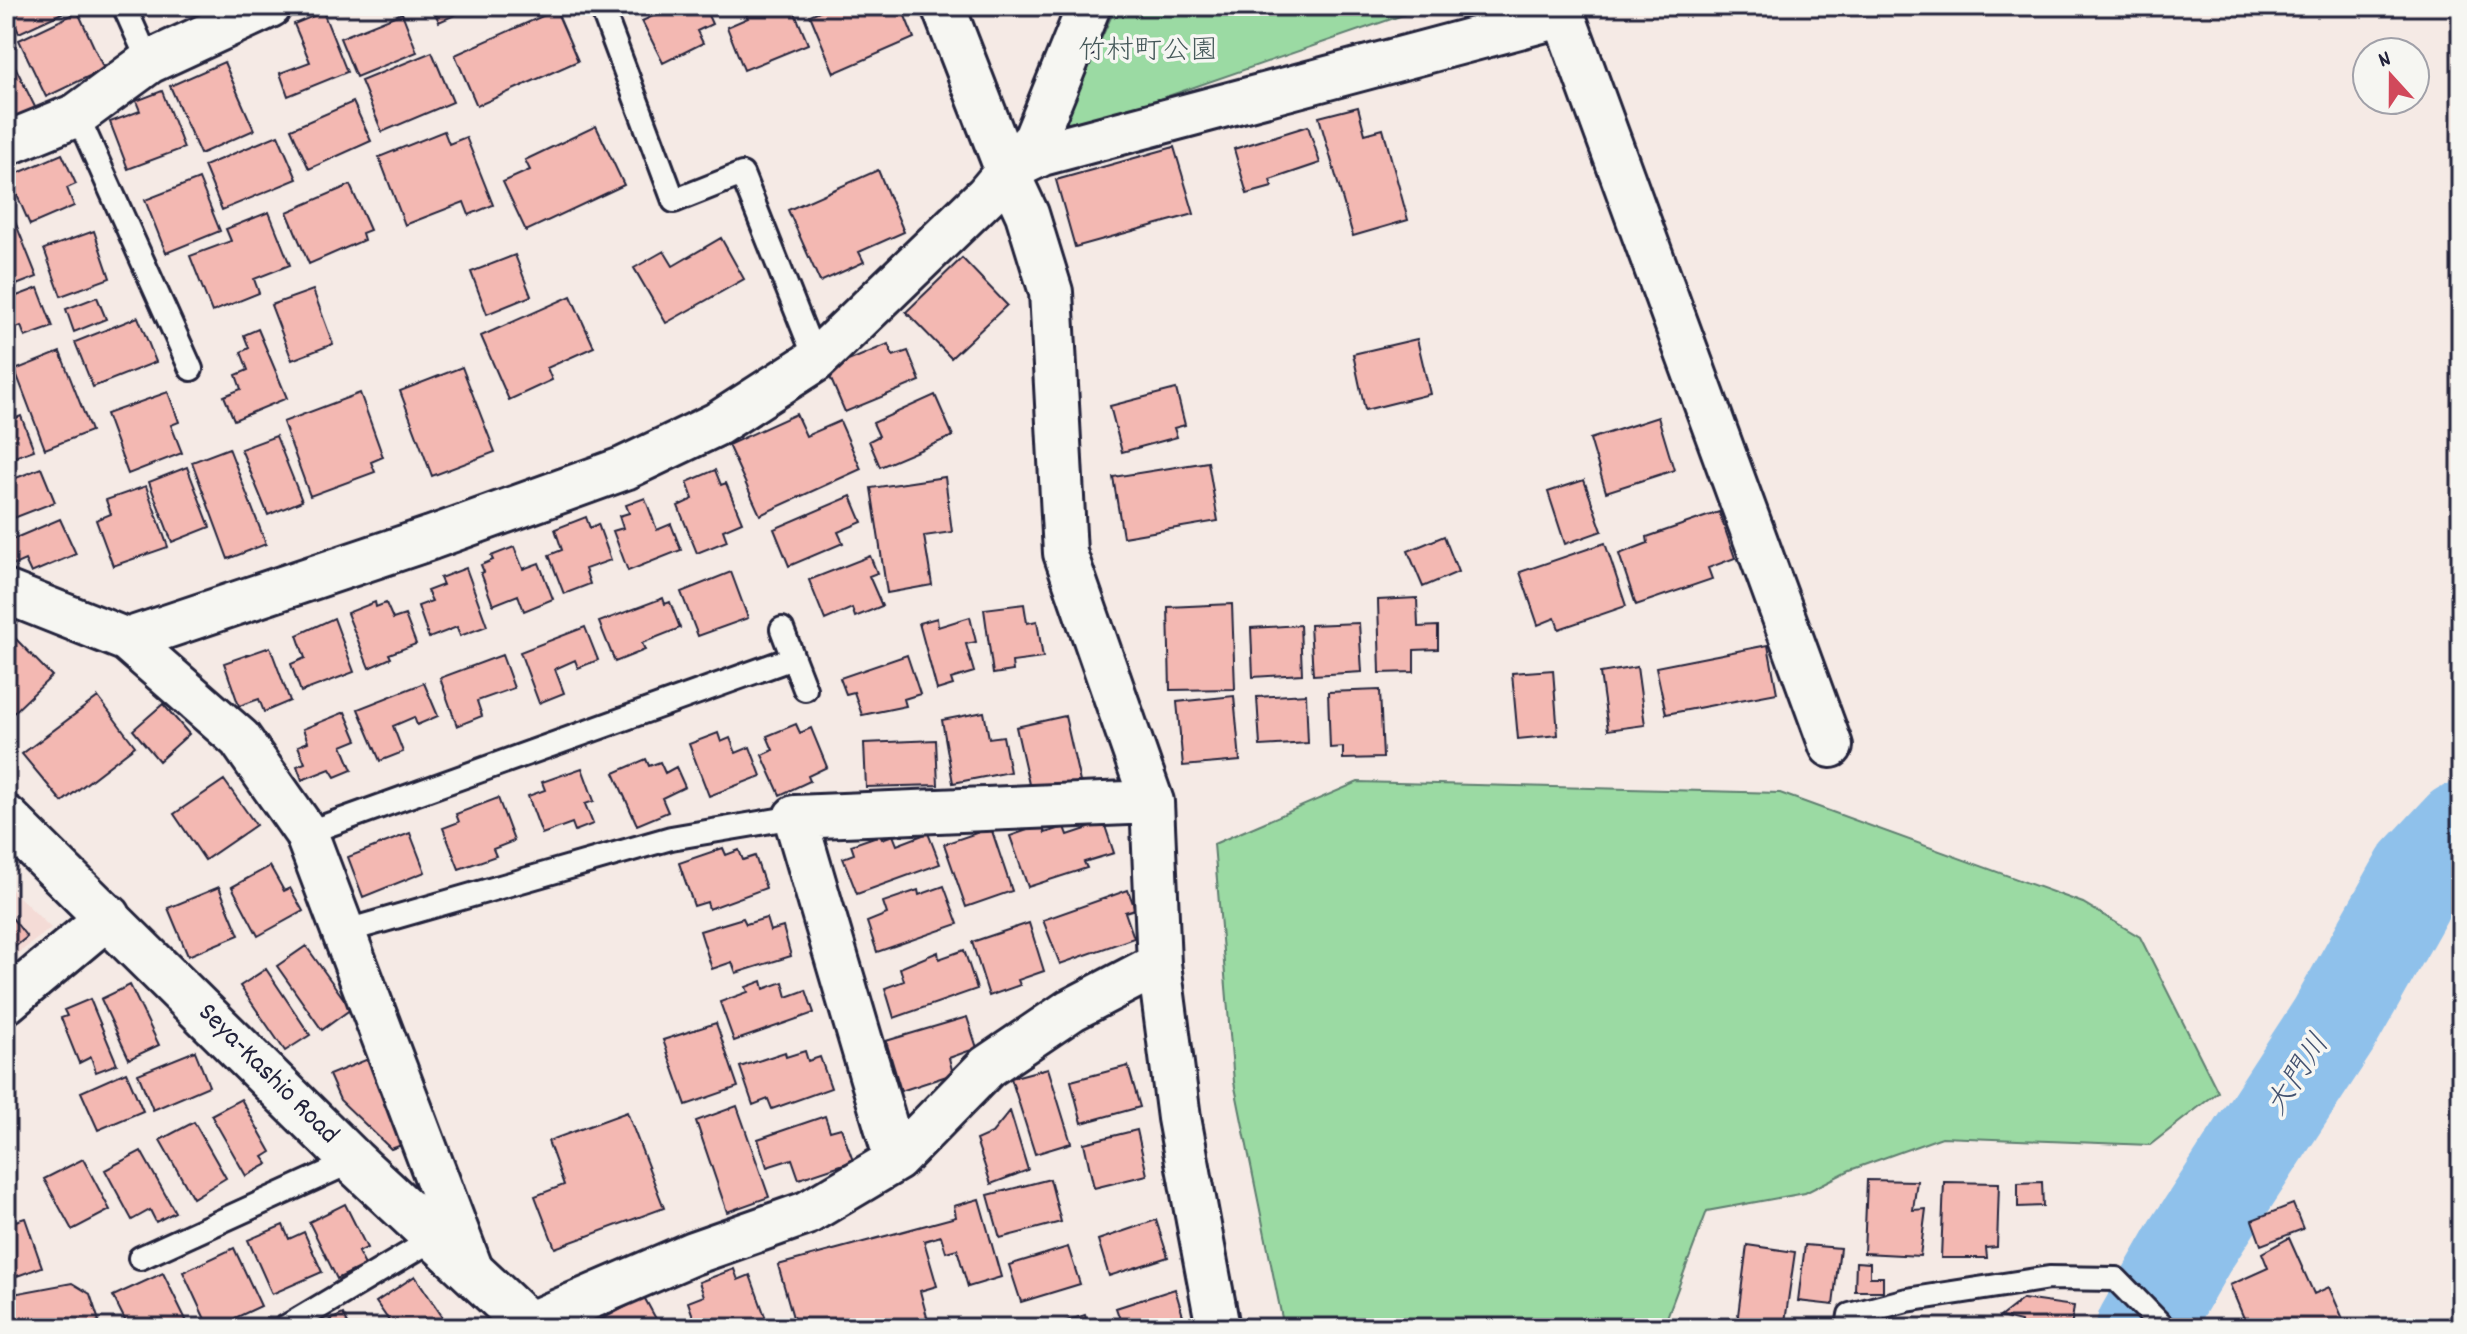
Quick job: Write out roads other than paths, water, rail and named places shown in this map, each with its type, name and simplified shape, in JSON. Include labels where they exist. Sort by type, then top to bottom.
[{"type":"main road","name":"Seya-Kashio Road","points":[[6,818],[109,916],[353,1161],[530,1326]]},
{"type":"street","points":[[6,144],[77,115],[149,62],[270,6]]},
{"type":"street","points":[[943,6],[1007,171],[1027,214],[1051,292],[1065,553],[1152,802],[1159,964],[1179,1118],[1218,1328]]},
{"type":"street","points":[[127,640],[431,538],[625,468],[717,424],[816,360],[987,195],[1035,139],[1089,6]]},
{"type":"street","points":[[1007,171],[1042,154],[1562,11],[1831,746]]},
{"type":"street","points":[[6,592],[127,640],[240,739],[306,833],[472,1271]]},
{"type":"street","points":[[896,1160],[795,817],[1152,802]]},
{"type":"street","points":[[6,1002],[109,916]]},
{"type":"street","points":[[530,1326],[693,1253],[807,1213],[896,1160],[987,1067],[1071,1010],[1159,964]]},
{"type":"lane","points":[[124,6],[149,62]]},
{"type":"lane","points":[[601,6],[674,201],[742,174],[816,360]]},
{"type":"lane","points":[[77,115],[191,369]]},
{"type":"lane","points":[[782,629],[805,689]]},
{"type":"lane","points":[[306,833],[793,658]]},
{"type":"lane","points":[[343,932],[671,838],[795,817]]},
{"type":"lane","points":[[140,1258],[353,1161]]},
{"type":"lane","points":[[284,1328],[435,1238]]},
{"type":"lane","points":[[1848,1328],[1850,1315],[1893,1304],[2049,1278],[2116,1279],[2164,1328]]},
{"type":"waterway","name":"大門川","points":[[2143,1328],[2190,1246],[2334,1025],[2419,874],[2461,829]]},
{"type":"park label","name":"竹村町公園","points":[[1148,53]]}]
